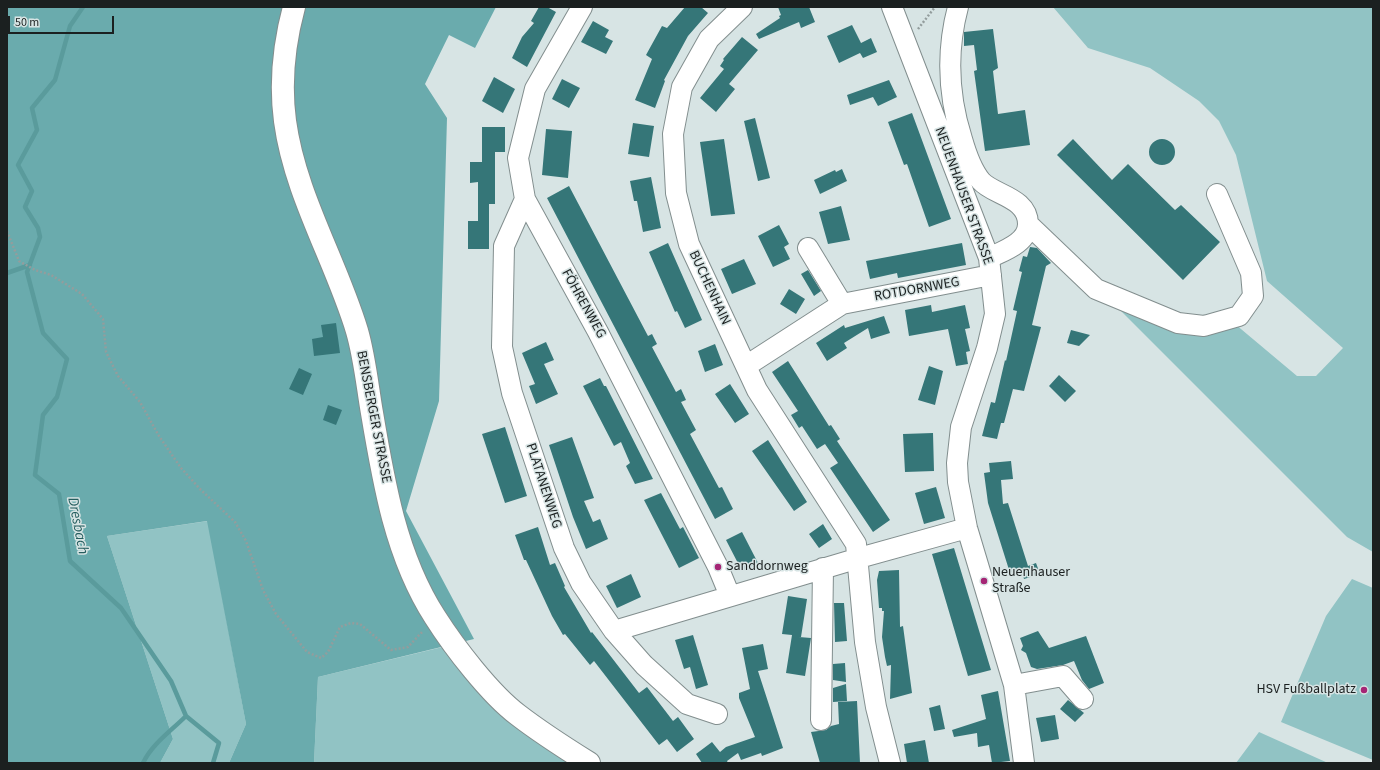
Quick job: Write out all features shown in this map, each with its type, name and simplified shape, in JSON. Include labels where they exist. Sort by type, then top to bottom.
[{"type":"main road","name":"BENSBERGER STRASSE","points":[[294,7],[284,57],[286,121],[293,158],[312,214],[332,263],[357,332],[390,508],[402,548],[416,583],[435,617],[484,680],[516,714],[588,763]]},
{"type":"street","name":"FÖHRENWEG","points":[[582,7],[535,89],[518,158],[525,199],[598,332],[718,567],[730,596]]},
{"type":"street","name":"BUCHENHAIN","points":[[742,7],[709,39],[682,86],[673,134],[676,193],[688,244],[757,390],[856,544],[859,558],[865,642],[876,707],[890,763]]},
{"type":"street","name":"NEUENHAUSER STRASSE","points":[[892,7],[927,96],[990,267],[995,314],[983,360],[961,428],[958,444],[958,482],[968,528],[1014,685],[1024,763]]},
{"type":"street","points":[[958,7],[952,29],[950,83],[956,121],[967,156],[981,182],[1015,201],[1025,212],[1028,224],[1096,289],[1178,323],[1204,326],[1239,316],[1253,296],[1252,273],[1216,194]]},
{"type":"street","name":"PLATANENWEG","points":[[525,199],[504,246],[502,347],[512,393],[564,548],[581,583],[614,631],[644,665],[687,704],[717,714]]},
{"type":"street","name":"ROTDORNWEG","points":[[746,366],[842,304],[990,267],[1025,235],[1028,224]]},
{"type":"street","points":[[808,248],[842,304]]},
{"type":"street","points":[[614,631],[823,568],[968,528]]},
{"type":"street","points":[[821,720],[823,568]]},
{"type":"street","points":[[1014,685],[1062,676],[1083,699]]},
{"type":"path","points":[[907,43],[936,7]]},
{"type":"path","points":[[7,231],[19,261],[35,270],[52,275],[82,294],[103,319],[106,352],[118,376],[140,402],[159,436],[181,468],[235,522],[246,541],[263,590],[276,614],[307,652],[321,658],[328,652],[340,627],[351,623],[360,624],[391,650],[408,647],[435,617]]},
{"type":"shaded area","points":[[7,7],[496,7],[475,48],[449,35],[425,84],[447,118],[439,401],[406,511],[474,639],[318,677],[314,763],[229,763],[246,724],[207,521],[107,536],[173,739],[160,763],[7,763]]},
{"type":"shaded area","points":[[1053,7],[1373,7],[1373,552],[1347,537],[1111,301],[1235,324],[1297,376],[1316,376],[1343,348],[1267,281],[1236,155],[1219,121],[1199,101],[1150,68],[1088,48]]},
{"type":"shaded area","points":[[208,521],[246,724],[229,763],[160,763],[173,739],[107,536]]},
{"type":"shaded area","points":[[1352,579],[1373,588],[1373,760],[1281,722],[1326,616]]},
{"type":"shaded area","points":[[455,644],[484,681],[588,763],[314,763],[318,677]]},
{"type":"shaded area","points":[[1259,732],[1328,763],[1236,763]]},
{"type":"building","points":[[539,7],[547,7],[556,12],[527,67],[512,58],[522,37],[534,23],[531,21]]},
{"type":"building","points":[[685,7],[701,7],[708,13],[688,36],[664,80],[665,81],[655,108],[635,100],[652,59],[646,55],[662,26],[667,28]]},
{"type":"building","points":[[778,7],[809,7],[815,22],[801,28],[799,22],[759,39],[756,34],[780,18],[779,16],[781,15]]},
{"type":"building","points":[[593,21],[609,30],[605,37],[613,41],[606,54],[581,42]]},
{"type":"building","points":[[852,25],[861,43],[871,38],[877,52],[863,58],[860,53],[839,63],[827,36]]},
{"type":"building","points":[[993,29],[998,68],[993,71],[998,114],[1025,110],[1030,145],[985,151],[974,71],[977,70],[974,45],[964,46],[964,32]]},
{"type":"building","points":[[742,37],[758,50],[729,84],[735,89],[716,112],[700,98],[724,69],[720,66],[724,60],[723,59]]},
{"type":"building","points":[[494,77],[515,89],[503,113],[482,101]]},
{"type":"building","points":[[562,79],[580,88],[569,108],[552,99]]},
{"type":"building","points":[[889,80],[897,97],[878,106],[873,97],[850,105],[847,95]]},
{"type":"building","points":[[912,113],[951,219],[929,227],[907,164],[904,165],[888,122]]},
{"type":"building","points":[[755,118],[770,178],[758,181],[744,121]]},
{"type":"building","points":[[633,123],[654,126],[649,157],[628,154]]},
{"type":"building","points":[[482,127],[505,127],[505,152],[495,152],[495,204],[489,204],[489,249],[468,249],[468,221],[478,221],[478,182],[470,183],[470,162],[482,162]]},
{"type":"building","points":[[546,129],[572,131],[568,178],[542,175]]},
{"type":"building","points":[[724,139],[735,214],[711,216],[700,142]]},
{"type":"building","points":[[1073,139],[1112,180],[1128,164],[1175,210],[1181,205],[1220,242],[1183,280],[1057,155]]},
{"type":"building","points":[[1162,139],[1171,143],[1175,152],[1171,161],[1162,165],[1153,161],[1149,152],[1153,143]]},
{"type":"building","points":[[842,169],[847,181],[820,194],[814,180],[835,170],[836,172]]},
{"type":"building","points":[[651,177],[661,228],[643,232],[637,201],[634,201],[630,181]]},
{"type":"building","points":[[569,186],[648,336],[652,334],[657,344],[652,347],[676,392],[681,389],[686,400],[681,402],[696,430],[690,434],[719,488],[722,487],[733,509],[715,519],[547,198]]},
{"type":"building","points":[[841,206],[850,240],[828,244],[819,212]]},
{"type":"building","points":[[779,225],[789,244],[784,247],[790,259],[773,267],[758,236]]},
{"type":"building","points":[[668,243],[702,320],[685,328],[677,311],[675,312],[649,252]]},
{"type":"building","points":[[962,243],[966,265],[898,278],[897,273],[870,279],[866,261]]},
{"type":"building","points":[[1030,247],[1037,248],[1051,263],[1046,266],[1032,325],[1041,327],[1024,391],[1013,389],[1004,423],[1001,423],[997,439],[982,436],[991,402],[995,403],[1005,360],[1006,361],[1017,311],[1013,310],[1022,272],[1019,271],[1023,256],[1027,257]]},
{"type":"building","points":[[744,259],[756,284],[732,294],[721,269]]},
{"type":"building","points":[[808,270],[821,291],[814,296],[801,274]]},
{"type":"building","points":[[789,289],[805,299],[796,314],[780,304]]},
{"type":"building","points":[[931,305],[932,312],[965,305],[970,328],[965,329],[970,351],[966,352],[968,364],[956,366],[948,329],[909,336],[905,310]]},
{"type":"building","points":[[884,316],[890,333],[871,339],[868,328],[844,343],[847,348],[827,361],[816,343],[844,325],[845,328]]},
{"type":"building","points":[[336,323],[340,353],[314,356],[312,339],[323,337],[321,325]]},
{"type":"building","points":[[1071,330],[1090,335],[1079,346],[1067,343]]},
{"type":"building","points":[[546,342],[554,360],[544,364],[558,394],[536,404],[529,386],[535,384],[522,353]]},
{"type":"building","points":[[715,344],[723,365],[705,372],[698,351]]},
{"type":"building","points":[[788,361],[829,426],[831,425],[840,439],[837,441],[890,520],[873,532],[830,468],[838,463],[825,444],[817,449],[802,426],[799,428],[791,415],[798,411],[772,372]]},
{"type":"building","points":[[929,366],[943,371],[935,405],[918,400]]},
{"type":"building","points":[[299,368],[312,374],[303,395],[289,389]]},
{"type":"building","points":[[1059,375],[1076,391],[1065,402],[1049,386]]},
{"type":"building","points":[[600,378],[604,386],[606,386],[653,479],[635,484],[626,466],[630,463],[621,442],[614,446],[583,386]]},
{"type":"building","points":[[730,384],[749,414],[735,423],[715,394]]},
{"type":"building","points":[[328,405],[342,410],[336,425],[323,420]]},
{"type":"building","points":[[505,427],[527,496],[505,503],[482,434]]},
{"type":"building","points":[[933,433],[934,471],[905,472],[903,434]]},
{"type":"building","points":[[572,437],[594,498],[584,501],[593,522],[600,519],[608,539],[586,549],[573,517],[549,445]]},
{"type":"building","points":[[768,440],[807,502],[794,511],[752,451]]},
{"type":"building","points":[[1011,461],[1013,479],[1001,480],[1003,504],[1008,503],[1028,566],[1036,563],[1040,574],[1024,579],[1021,569],[1010,573],[988,503],[984,473],[990,472],[989,463]]},
{"type":"building","points":[[936,487],[945,518],[924,524],[915,493]]},
{"type":"building","points":[[661,493],[680,529],[683,527],[699,558],[679,568],[644,500]]},
{"type":"building","points":[[823,524],[832,539],[819,548],[809,534]]},
{"type":"building","points":[[538,527],[550,565],[555,563],[565,586],[564,587],[591,633],[592,632],[639,693],[647,687],[673,721],[678,717],[694,739],[677,752],[667,739],[659,745],[594,661],[590,665],[565,634],[563,635],[552,616],[526,560],[524,560],[515,535]]},
{"type":"building","points":[[742,532],[758,563],[742,571],[726,540]]},
{"type":"building","points":[[954,548],[991,670],[968,676],[932,554]]},
{"type":"building","points":[[899,570],[900,627],[903,626],[912,693],[890,699],[891,665],[887,666],[885,657],[882,637],[884,611],[882,611],[882,608],[879,608],[877,580],[879,571]]},
{"type":"building","points":[[631,574],[641,597],[617,608],[606,586]]},
{"type":"building","points":[[788,596],[807,599],[801,637],[799,637],[811,638],[805,676],[786,673],[792,635],[782,634]]},
{"type":"building","points":[[834,603],[844,603],[847,641],[835,642]]},
{"type":"building","points":[[1038,631],[1049,648],[1086,636],[1104,683],[1089,689],[1082,680],[1074,661],[1063,665],[1037,669],[1031,667],[1026,653],[1021,650],[1023,646],[1020,638]]},
{"type":"building","points":[[693,635],[708,685],[696,689],[690,667],[684,669],[675,640]]},
{"type":"building","points":[[763,644],[768,669],[758,671],[783,748],[762,756],[761,753],[741,760],[738,753],[727,761],[728,763],[702,763],[696,754],[712,742],[720,752],[726,747],[755,737],[739,698],[739,693],[750,689],[742,648]]},
{"type":"building","points":[[845,663],[846,682],[833,680],[833,664]]},
{"type":"building","points":[[846,684],[847,701],[833,702],[833,688]]},
{"type":"building","points":[[998,691],[1010,761],[992,763],[989,745],[978,747],[977,733],[954,737],[952,730],[986,719],[981,695]]},
{"type":"building","points":[[1068,700],[1084,713],[1075,722],[1060,709]]},
{"type":"building","points":[[857,701],[860,763],[820,763],[811,732],[826,730],[831,726],[839,724],[838,702]]},
{"type":"building","points":[[940,705],[945,729],[934,731],[929,708]]},
{"type":"building","points":[[1055,715],[1059,739],[1041,742],[1036,718]]},
{"type":"building","points":[[925,740],[929,763],[907,763],[904,744]]},
{"type":"waterway","name":"Dresbach","points":[[83,7],[70,26],[55,80],[32,108],[37,130],[18,165],[32,191],[25,207],[38,228],[40,237],[27,272],[43,333],[67,359],[57,397],[43,415],[35,475],[59,494],[70,561],[121,608],[171,681],[186,716],[219,743],[213,763]]},
{"type":"waterway","points":[[7,273],[30,265]]},
{"type":"waterway","points":[[143,763],[151,750],[186,716]]},
{"type":"place","name":"Sanddornweg","points":[[718,567]]},
{"type":"place","name":"Neuenhauser Straße","points":[[984,581]]},
{"type":"place","name":"HSV Fußballplatz","points":[[1364,690]]}]
